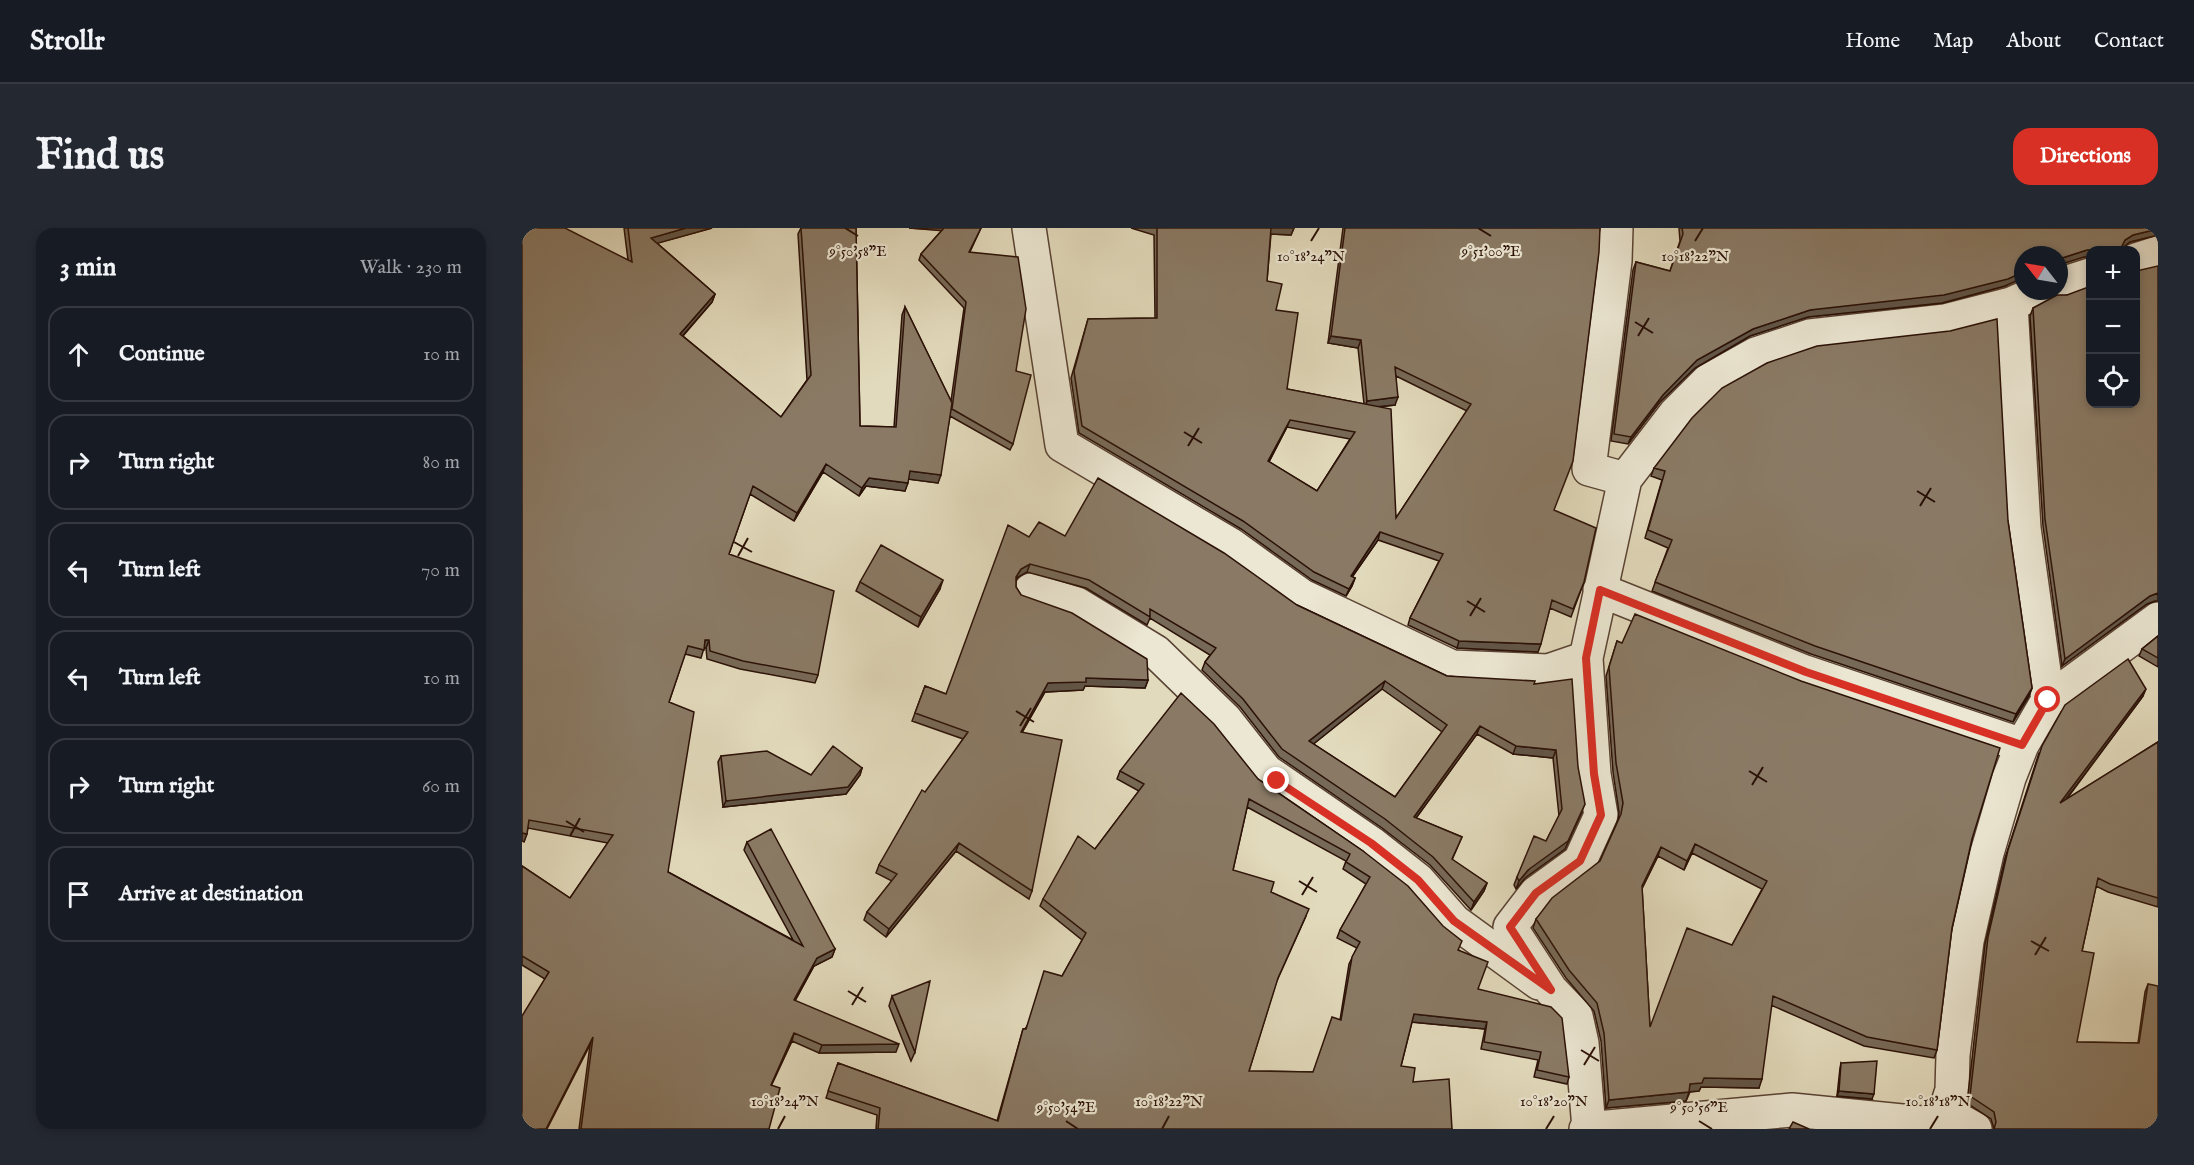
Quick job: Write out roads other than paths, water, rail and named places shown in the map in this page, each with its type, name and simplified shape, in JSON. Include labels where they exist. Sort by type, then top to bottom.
[{"type":"street","points":[[1029,228],[1062,445],[1231,545],[1302,596],[1452,667],[1548,671],[1586,658]]},
{"type":"street","points":[[1616,228],[1615,261],[1589,469],[1625,479]]},
{"type":"street","points":[[2140,259],[2158,253]]},
{"type":"street","points":[[2068,282],[2086,277]]},
{"type":"street","points":[[1551,990],[1510,927],[1536,893],[1580,861],[1601,815],[1594,774],[1586,658],[1625,479],[1675,414],[1708,381],[1756,354],[1810,336],[1945,321],[2016,300]]},
{"type":"street","points":[[2026,300],[2024,528],[2048,700]]},
{"type":"street","points":[[1031,590],[1077,604],[1156,652],[1225,719],[1266,771],[1371,843],[1418,880],[1454,921],[1551,990],[1576,1016],[1582,1043],[1588,1129],[1792,1110],[1932,1124],[1945,1112],[1952,1090],[1953,1055],[1967,941],[2009,778],[2022,745],[2048,700],[2158,619]]},
{"type":"street","points":[[1600,590],[1806,672],[2022,745]]},
{"type":"street","points":[[1945,1112],[1975,1129]]}]
